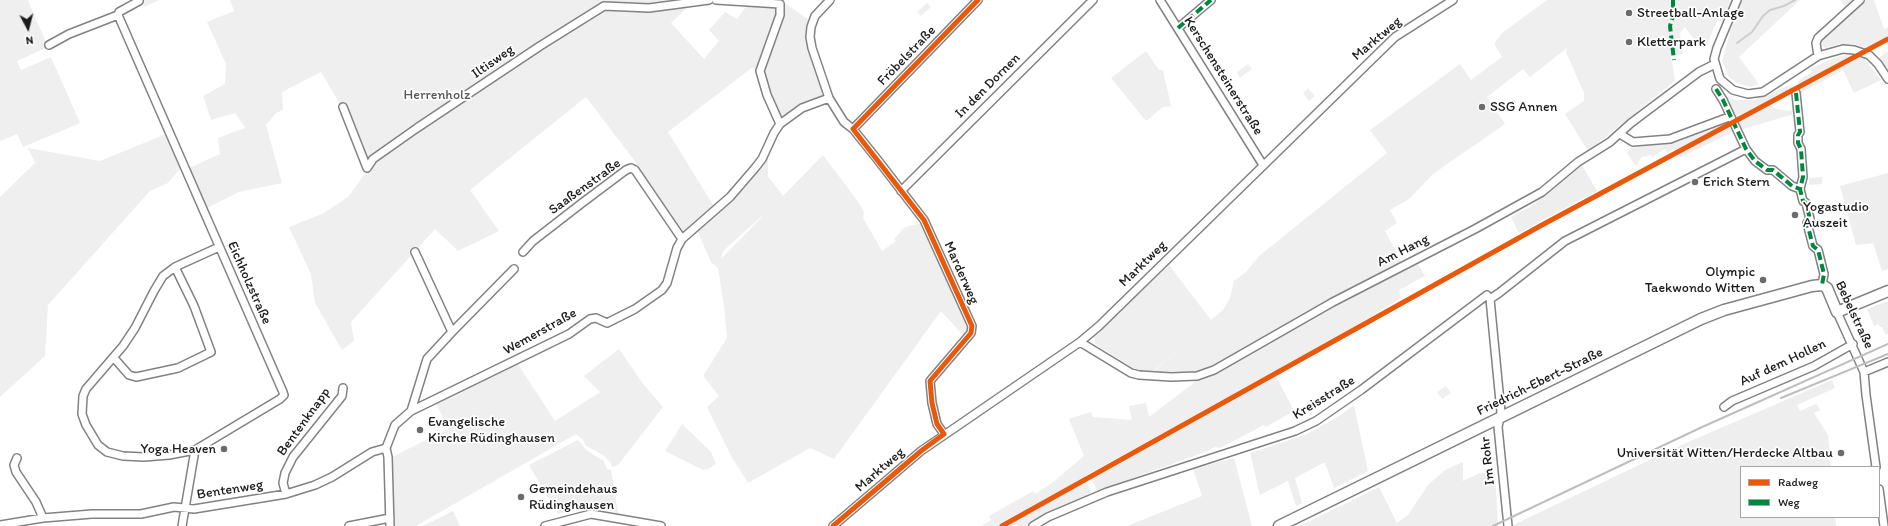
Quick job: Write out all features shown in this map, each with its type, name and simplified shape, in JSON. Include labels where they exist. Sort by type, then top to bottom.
[{"type":"street","name":"Iltisweg","points":[[343,107],[367,168],[373,159],[540,46],[604,6],[649,8],[709,0]]},
{"type":"street","points":[[716,0],[780,4],[780,14],[760,71],[767,95],[780,124]]},
{"type":"street","name":"Marderweg","points":[[830,0],[815,16],[811,27],[810,37],[812,48],[829,98],[844,122],[852,129],[924,220],[972,326],[971,333],[930,381],[937,424],[944,434]]},
{"type":"street","name":"Fröbelstraße","points":[[852,129],[978,0]]},
{"type":"street","name":"In den Dornen","points":[[901,191],[1093,0]]},
{"type":"street","name":"Kerschensteinerstraße","points":[[1160,0],[1263,165]]},
{"type":"street","points":[[1178,28],[1211,0]]},
{"type":"street","name":"Marktweg","points":[[833,526],[921,451],[1080,342],[1099,326],[1395,37],[1454,0]]},
{"type":"street","points":[[1737,0],[1716,48],[1715,64],[1718,75],[1725,84],[1738,92],[1748,94],[1763,92],[1818,56],[1843,49],[1864,52],[1878,64],[1888,79]]},
{"type":"street","points":[[1818,56],[1816,43],[1818,38],[1860,0]]},
{"type":"street","points":[[49,45],[118,15],[119,12],[139,1]]},
{"type":"street","name":"Eichholzstraße","points":[[118,15],[284,395],[195,450]]},
{"type":"street","name":"Am Hang","points":[[1080,342],[1131,373],[1139,375],[1170,377],[1197,376],[1214,370],[1332,302],[1527,202],[1542,192],[1578,162],[1620,134],[1631,123],[1671,93],[1700,72],[1715,64]]},
{"type":"street","points":[[1716,89],[1723,100],[1729,117],[1746,149],[1767,170],[1773,170],[1792,186],[1800,189]]},
{"type":"street","name":"Bebelstraße","points":[[1796,93],[1800,132],[1798,135],[1798,143],[1801,149],[1803,177],[1800,189],[1803,201],[1806,203],[1810,219],[1807,223],[1813,246],[1818,250],[1824,274],[1822,285],[1827,288],[1853,344],[1864,372],[1876,466]]},
{"type":"street","name":"Wemerstraße","points":[[390,522],[388,457],[386,448],[395,425],[410,412],[569,334],[590,319],[596,318],[607,326],[662,290],[667,283],[682,239],[730,197],[755,168],[762,159],[774,133],[780,124],[802,108],[829,98]]},
{"type":"street","points":[[1620,134],[1633,142],[1670,140],[1729,117]]},
{"type":"street","name":"Kreisstraße","points":[[1033,526],[1048,517],[1107,492],[1296,431],[1316,421],[1361,390],[1487,295],[1490,299],[1570,238],[1746,149]]},
{"type":"street","name":"Saaßenstraße","points":[[523,252],[533,241],[626,170],[631,168],[635,170],[682,239]]},
{"type":"street","points":[[182,526],[184,507],[195,450],[169,455],[144,457],[123,456],[107,452],[98,445],[88,430],[82,414],[82,396],[86,389],[114,358],[135,328],[163,276],[175,267],[219,247]]},
{"type":"street","points":[[415,252],[452,332]]},
{"type":"street","points":[[114,358],[129,375],[136,377],[178,368],[211,352],[194,306],[175,267]]},
{"type":"street","points":[[410,412],[427,359],[514,269]]},
{"type":"street","name":"Friedrich-Ebert-Straße","points":[[1279,526],[1712,314],[1822,285]]},
{"type":"street","points":[[1837,312],[1888,291]]},
{"type":"street","name":"Im Rohr","points":[[1490,299],[1501,412],[1498,427],[1508,526]]},
{"type":"street","name":"Auf dem Hollen","points":[[1724,407],[1732,401],[1814,366],[1853,344]]},
{"type":"street","points":[[1864,372],[1888,362]]},
{"type":"street","name":"Bentenknapp","points":[[286,494],[283,483],[285,473],[293,457],[342,396],[343,388]]},
{"type":"street","name":"Bentenweg","points":[[0,525],[43,518],[92,514],[141,514],[174,507],[194,509],[286,494],[315,485],[332,477],[372,452],[386,448]]},
{"type":"street","points":[[17,458],[14,465],[16,472],[36,502],[43,518]]},
{"type":"street","points":[[1880,495],[1885,524]]},
{"type":"street","points":[[544,526],[591,514],[661,526]]},
{"type":"street","points":[[349,526],[390,522]]},
{"type":"shaded area","points":[[1582,165],[1597,191],[1519,233],[1511,217],[1530,207]]},
{"type":"shaded area","points":[[1888,173],[1888,269],[1882,271],[1873,243],[1856,245],[1840,186]]},
{"type":"shaded area","points":[[1822,177],[1822,184],[1809,185],[1809,178]]},
{"type":"shaded area","points":[[1888,301],[1888,334],[1886,335],[1882,327],[1878,324],[1874,326],[1867,309]]},
{"type":"shaded area","points":[[1276,376],[1294,411],[1266,427],[1264,425],[1220,448],[1215,447],[1208,451],[1097,491],[1092,479]]},
{"type":"shaded area","points":[[1832,380],[1835,388],[1797,405],[1800,411],[1816,404],[1818,406],[1820,410],[1814,413],[1828,435],[1831,466],[1740,466],[1740,518],[1835,518],[1836,526],[1511,526],[1679,446]]},
{"type":"shaded area","points":[[1354,405],[1368,471],[1334,488],[1325,463],[1323,463],[1295,478],[1302,503],[1296,506],[1288,481],[1260,495],[1250,453],[1305,435],[1336,418]]},
{"type":"shaded area","points":[[578,440],[586,450],[604,461],[607,469],[611,470],[618,513],[602,508],[587,507],[558,514],[529,465]]},
{"type":"shaded area","points":[[1234,458],[1252,526],[1127,526],[1202,496],[1193,469]]},
{"type":"shaded area","points":[[1463,462],[1463,481],[1480,473],[1495,472],[1498,526],[1300,526],[1379,487],[1397,523],[1408,515],[1428,485],[1445,470]]},
{"type":"shaded area","points":[[453,511],[460,526],[423,526]]},
{"type":"green space","points":[[0,0],[28,0],[48,47],[17,61],[21,70],[51,57],[80,123],[23,147],[17,134],[0,141]]},
{"type":"green space","points":[[141,0],[159,0],[144,7]]},
{"type":"green space","name":"Herrenholz","points":[[230,0],[695,0],[671,23],[704,59],[719,41],[709,30],[725,12],[737,19],[751,0],[781,0],[809,20],[808,35],[825,94],[800,105],[785,116],[779,115],[770,93],[753,67],[668,132],[715,208],[683,236],[634,160],[586,97],[470,190],[499,231],[458,251],[435,229],[351,322],[354,341],[342,350],[315,303],[311,274],[289,227],[324,213],[348,197],[366,172],[360,151],[349,133],[341,106],[321,72],[282,92],[283,110],[276,113],[266,125],[282,183],[239,192],[205,209],[187,169],[220,154],[218,138],[245,128],[235,113],[211,120],[203,96],[225,84],[226,64],[207,22],[234,11]]},
{"type":"green space","points":[[1547,0],[1800,0],[1739,57],[1759,84],[1750,87],[1737,83],[1729,77],[1722,61],[1733,22],[1717,21],[1707,45],[1705,46],[1694,39],[1685,27],[1680,33],[1683,54],[1671,56],[1675,81],[1588,151],[1565,114],[1584,101],[1584,93],[1566,52],[1567,48],[1530,77],[1523,69],[1487,97],[1505,124],[1433,174],[1409,199],[1390,210],[1397,223],[1385,231],[1406,270],[1418,264],[1425,276],[1399,290],[1401,298],[1323,346],[1085,476],[1091,493],[1028,526],[981,526],[991,520],[989,516],[1033,491],[1035,494],[1052,483],[1084,456],[1069,419],[1091,412],[1093,417],[1132,420],[1129,406],[1146,403],[1149,417],[1195,382],[1193,373],[1152,373],[1186,343],[1151,373],[1133,368],[1095,344],[1094,336],[1169,265],[1211,320],[1223,310],[1230,298],[1234,281],[1246,272],[1259,256],[1387,153],[1370,130],[1460,64],[1471,80],[1502,57],[1494,44],[1502,33]]},
{"type":"green space","points":[[1840,0],[1874,0],[1884,29],[1888,27],[1888,42],[1882,40],[1866,48],[1853,44],[1840,44],[1825,48],[1822,46],[1821,40],[1850,14]]},
{"type":"green space","points":[[927,3],[931,7],[921,16],[917,12]]},
{"type":"green space","points":[[1146,51],[1159,70],[1163,70],[1171,106],[1163,107],[1146,121],[1111,78]]},
{"type":"green space","points":[[1888,51],[1888,69],[1879,58]]},
{"type":"green space","points":[[1855,53],[1865,59],[1881,80],[1854,93],[1843,70],[1801,93],[1801,99],[1799,100],[1798,81],[1812,72],[1810,69],[1834,58]]},
{"type":"green space","points":[[1248,64],[1252,69],[1240,78],[1237,72]]},
{"type":"green space","points":[[1793,84],[1792,90],[1767,103],[1776,109],[1792,111],[1791,94],[1793,93],[1794,114],[1733,132],[1681,157],[1674,149],[1667,153],[1665,149],[1652,157],[1650,154],[1646,157],[1643,156],[1637,165],[1635,165],[1627,153],[1631,148],[1678,142],[1723,123],[1722,115],[1731,111],[1725,96],[1736,100],[1754,100]]},
{"type":"green space","points":[[1308,88],[1315,96],[1309,101],[1303,93]]},
{"type":"green space","points":[[166,134],[180,169],[168,183],[150,191],[48,305],[45,356],[0,397],[0,197],[35,163],[28,148],[100,161]]},
{"type":"green space","points":[[768,147],[768,176],[783,196],[823,155],[859,203],[864,212],[863,218],[882,251],[896,241],[894,239],[905,227],[922,223],[969,324],[969,331],[964,336],[941,311],[834,459],[810,448],[748,483],[731,456],[707,407],[719,396],[703,376],[727,338],[718,268],[711,262],[696,228],[732,197]],"holes":[[[762,217],[721,259],[723,251]]]},
{"type":"green space","points":[[619,349],[644,385],[663,407],[618,465],[612,467],[611,463],[603,455],[585,445],[584,441],[576,434],[416,526],[394,526],[392,457],[448,429],[436,403],[518,364],[555,421],[600,392],[584,376]]},
{"type":"green space","points":[[1446,386],[1451,393],[1442,399],[1437,392]]},
{"type":"green space","points":[[682,424],[711,452],[716,464],[703,470],[665,451]]},
{"type":"waterway","points":[[1737,43],[1752,32],[1763,16],[1770,10],[1784,6],[1795,0]]},
{"type":"railway","points":[[1493,526],[1700,428],[1888,344]]},
{"type":"railway","points":[[1781,398],[1888,354]]},
{"type":"marked path","points":[[1178,28],[1211,0]]},
{"type":"marked path","points":[[1673,0],[1673,16],[1670,26],[1674,60]]},
{"type":"marked path","points":[[1716,89],[1723,100],[1746,149],[1755,161],[1767,170],[1773,170],[1792,186],[1800,189]]},
{"type":"marked path","points":[[1796,93],[1800,132],[1798,135],[1798,143],[1801,149],[1803,177],[1800,189],[1803,201],[1806,203],[1810,219],[1807,223],[1813,246],[1818,250],[1824,274],[1822,285]]},
{"type":"cycle path","points":[[833,526],[921,451],[944,434],[937,424],[932,403],[930,381],[971,333],[972,326],[924,220],[853,129],[978,0]]},
{"type":"cycle path","points":[[1002,526],[1542,225],[1888,39]]},
{"type":"place","name":"Streetball-Anlage","points":[[1629,13]]},
{"type":"place","name":"Kletterpark","points":[[1629,42]]},
{"type":"place","name":"SSG Annen","points":[[1482,107]]},
{"type":"place","name":"Erich Stern","points":[[1695,182]]},
{"type":"place","name":"Yogastudio Auszeit","points":[[1795,215]]},
{"type":"place","name":"Olympic Taekwondo Witten","points":[[1763,280]]},
{"type":"place","name":"Evangelische Kirche Rüdinghausen","points":[[420,430]]},
{"type":"place","name":"Yoga Heaven","points":[[224,449]]},
{"type":"place","name":"Universität Witten/Herdecke Altbau","points":[[1841,453]]},
{"type":"place","name":"Gemeindehaus Rüdinghausen","points":[[521,497]]}]
